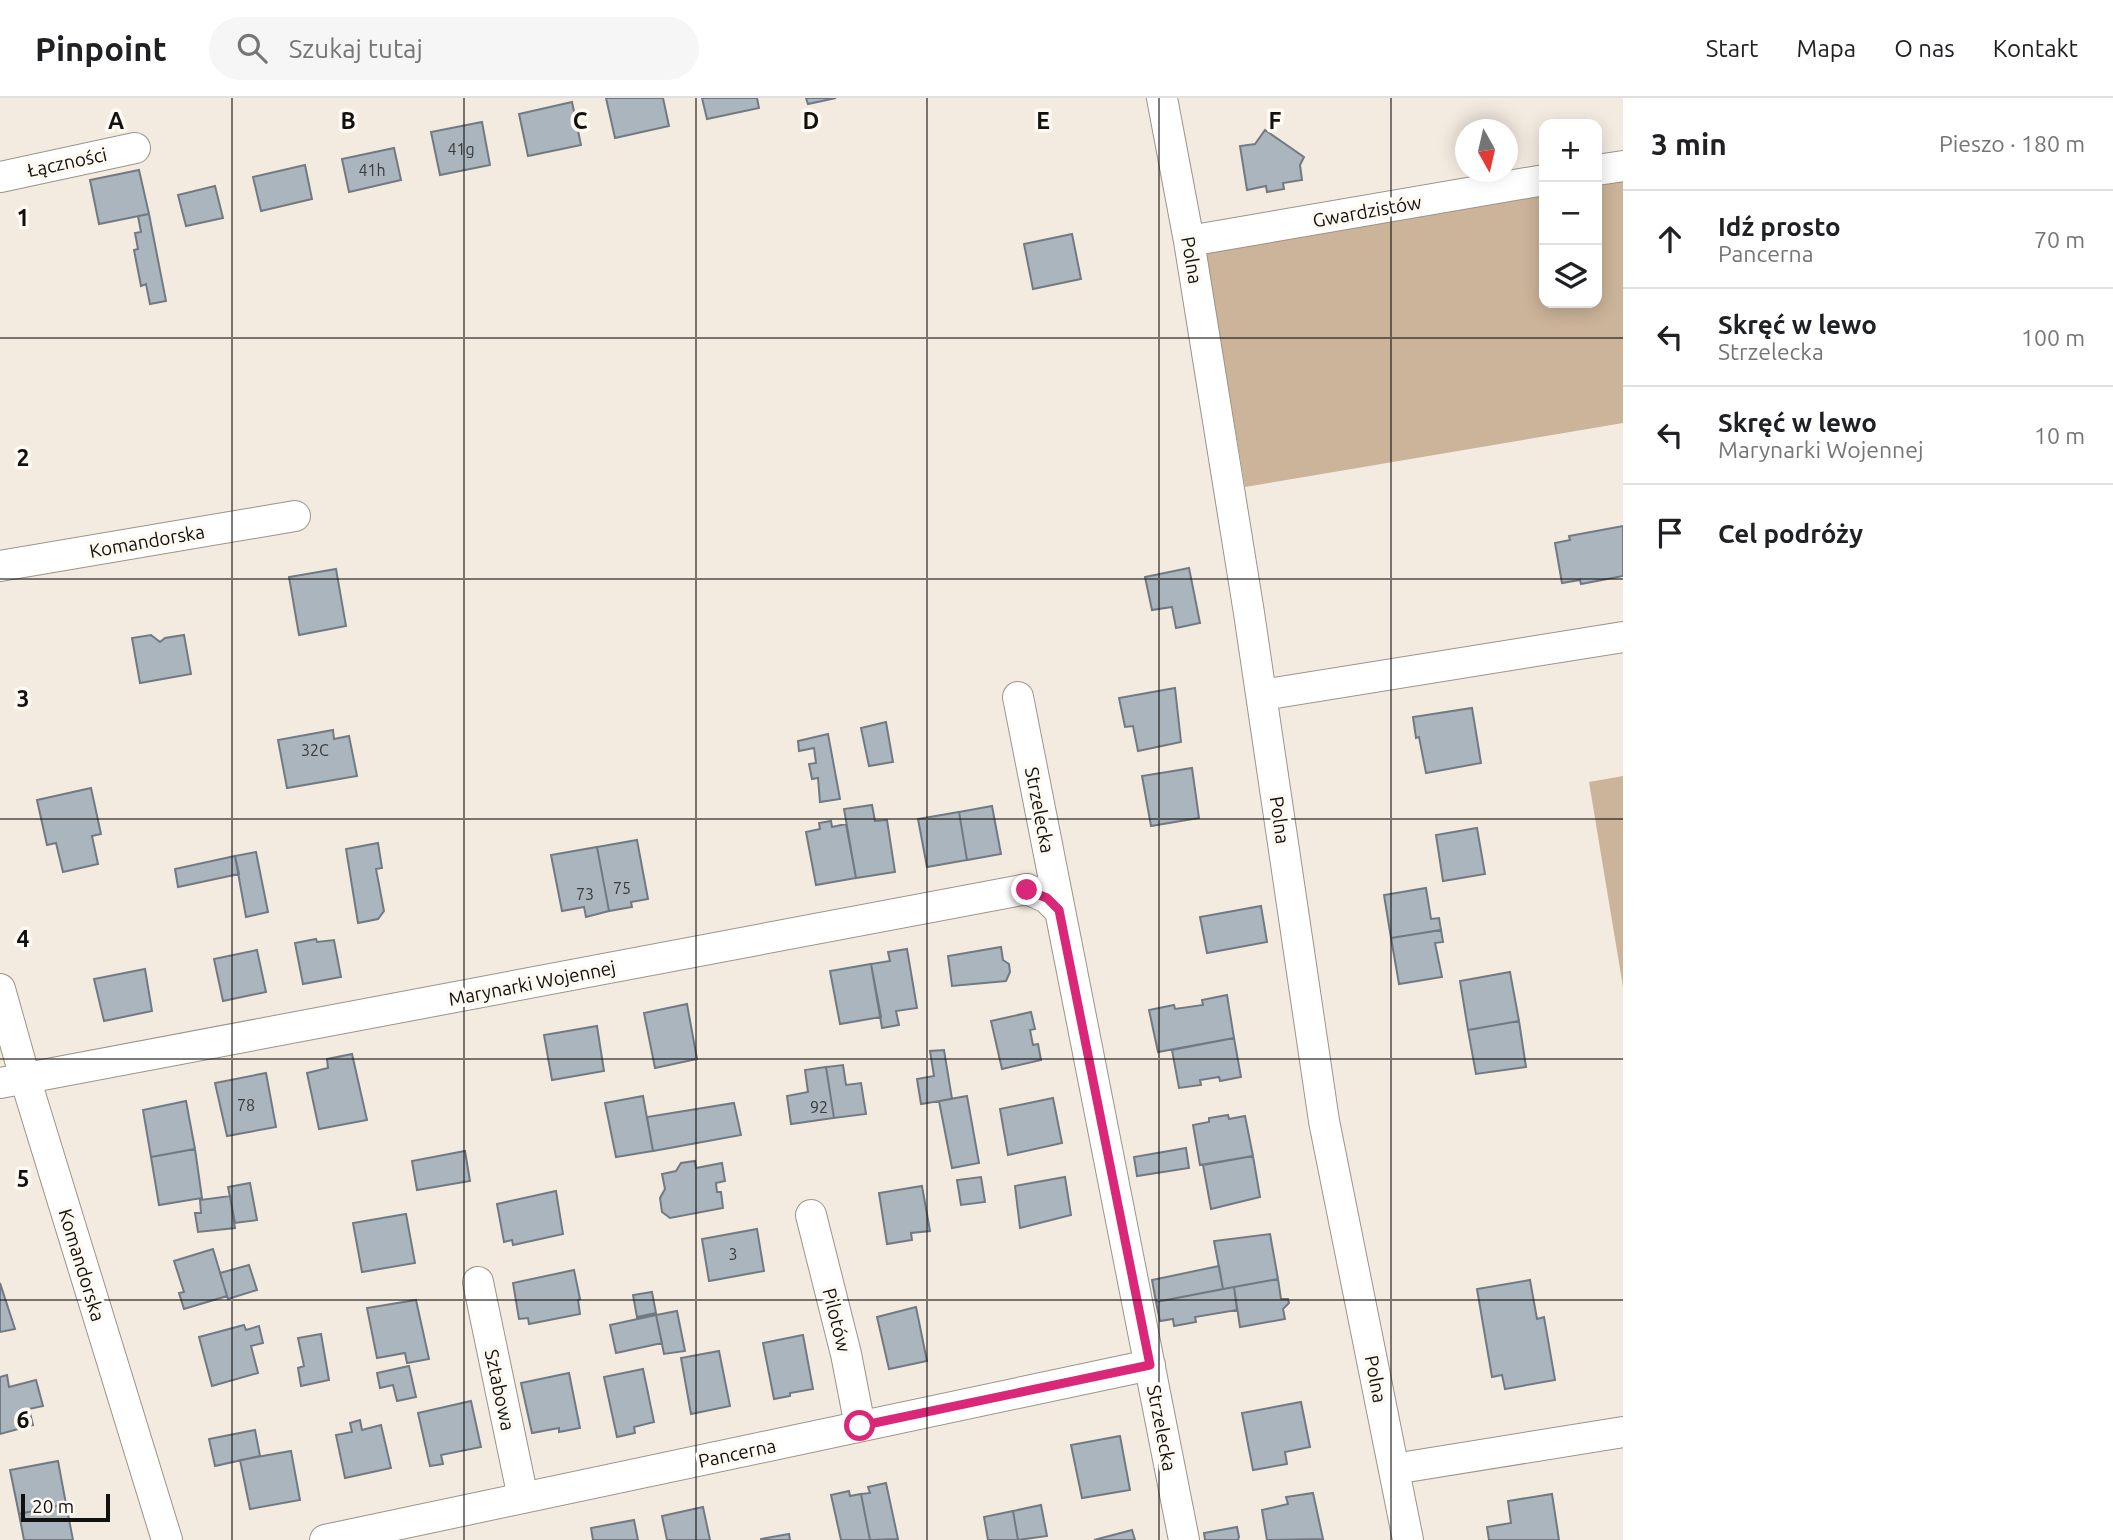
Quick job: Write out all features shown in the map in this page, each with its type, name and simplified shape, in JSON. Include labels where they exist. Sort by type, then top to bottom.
[{"type":"street","name":"Polna","points":[[1162,98],[1189,241],[1262,695],[1324,1121],[1408,1540]]},
{"type":"street","name":"Łączności","points":[[0,177],[135,148]]},
{"type":"street","points":[[1602,169],[1623,166]]},
{"type":"street","name":"Gwardzistów","points":[[1189,241],[1539,181]]},
{"type":"street","name":"Komandorska","points":[[0,566],[295,516]]},
{"type":"street","points":[[1262,695],[1623,637]]},
{"type":"street","name":"Strzelecka","points":[[1018,697],[1184,1540]]},
{"type":"street","name":"Marynarki Wojennej","points":[[12,1081],[1027,890],[1047,898],[1059,910]]},
{"type":"street","name":"Komandorska","points":[[0,989],[12,1081],[167,1540]]},
{"type":"street","name":"Pilotów","points":[[811,1215],[846,1354],[860,1426]]},
{"type":"street","name":"Sztabowa","points":[[478,1282],[523,1498]]},
{"type":"street","name":"Pancerna","points":[[324,1540],[1150,1365]]},
{"type":"street","points":[[1394,1469],[1623,1432]]},
{"type":"shaded area","points":[[1623,181],[1623,423],[1245,487],[1205,248],[1539,195],[1539,308],[1602,308],[1602,185]]},
{"type":"shaded area","points":[[1623,776],[1623,987],[1589,782]]},
{"type":"building","points":[[606,98],[663,98],[669,126],[615,138]]},
{"type":"building","points":[[702,98],[757,98],[759,108],[707,119]]},
{"type":"building","points":[[806,98],[836,98],[808,104]]},
{"type":"building","points":[[572,102],[581,145],[528,156],[519,114]]},
{"type":"building","points":[[482,122],[490,165],[440,175],[431,132]]},
{"type":"building","points":[[1265,130],[1304,157],[1300,165],[1302,180],[1283,183],[1284,189],[1267,192],[1266,186],[1247,190],[1240,146],[1255,144]]},
{"type":"building","points":[[394,148],[401,180],[349,192],[342,159]]},
{"type":"building","points":[[305,165],[312,199],[261,211],[253,177]]},
{"type":"building","points":[[139,170],[149,214],[99,224],[90,180]]},
{"type":"building","points":[[215,186],[223,218],[186,226],[178,195]]},
{"type":"building","points":[[149,214],[166,301],[150,304],[146,284],[141,286],[134,250],[138,249],[135,233],[141,232],[138,216]]},
{"type":"building","points":[[1072,234],[1081,279],[1033,289],[1024,244]]},
{"type":"building","points":[[1623,526],[1623,576],[1581,584],[1580,580],[1562,583],[1555,543],[1570,540],[1569,536]]},
{"type":"building","points":[[1189,568],[1200,623],[1176,628],[1172,607],[1152,610],[1145,577]]},
{"type":"building","points":[[336,569],[346,626],[299,635],[289,577]]},
{"type":"building","points":[[151,635],[160,642],[165,638],[184,635],[191,674],[140,683],[132,638]]},
{"type":"building","points":[[1175,688],[1181,742],[1138,751],[1133,726],[1125,727],[1119,698]]},
{"type":"building","points":[[1472,708],[1481,763],[1426,773],[1413,717]]},
{"type":"building","points":[[886,722],[893,762],[869,766],[861,728]]},
{"type":"building","points":[[333,730],[334,739],[349,736],[357,776],[287,788],[278,740]]},
{"type":"building","points":[[828,734],[840,799],[820,802],[818,778],[812,779],[809,764],[816,763],[814,748],[799,751],[798,741]]},
{"type":"building","points":[[1192,768],[1199,818],[1151,826],[1142,776]]},
{"type":"building","points":[[91,788],[101,834],[92,836],[98,864],[63,872],[56,843],[47,845],[37,800]]},
{"type":"building","points":[[872,805],[875,821],[887,820],[895,872],[856,878],[844,809]]},
{"type":"building","points":[[992,806],[1001,854],[967,860],[959,812]]},
{"type":"building","points":[[959,812],[967,860],[927,867],[918,819]]},
{"type":"building","points":[[831,821],[832,827],[846,824],[856,878],[816,885],[806,832],[820,829],[819,823]]},
{"type":"building","points":[[1477,828],[1485,874],[1443,881],[1436,835]]},
{"type":"building","points":[[637,840],[648,899],[631,902],[632,907],[609,911],[597,847]]},
{"type":"building","points":[[378,843],[382,868],[376,869],[384,911],[378,919],[358,923],[346,849]]},
{"type":"building","points":[[597,847],[609,911],[586,917],[584,907],[562,911],[551,855]]},
{"type":"building","points":[[256,852],[268,912],[246,917],[235,856]]},
{"type":"building","points":[[235,856],[239,874],[178,887],[175,869]]},
{"type":"building","points":[[1426,888],[1431,919],[1439,918],[1441,930],[1391,938],[1384,895]]},
{"type":"building","points":[[1261,906],[1267,942],[1207,953],[1200,917]]},
{"type":"building","points":[[1441,930],[1443,942],[1435,943],[1442,977],[1399,984],[1391,938]]},
{"type":"building","points":[[316,939],[317,942],[334,940],[341,977],[303,984],[295,943]]},
{"type":"building","points":[[1001,947],[1003,960],[1009,964],[1010,972],[1006,981],[952,986],[948,956]]},
{"type":"building","points":[[907,949],[917,1008],[896,1011],[899,1025],[882,1028],[871,964],[890,961],[888,952]]},
{"type":"building","points":[[257,950],[266,992],[223,1001],[214,959]]},
{"type":"building","points":[[871,964],[881,1017],[840,1024],[830,971]]},
{"type":"building","points":[[145,969],[152,1011],[104,1021],[94,979]]},
{"type":"building","points":[[1510,972],[1519,1021],[1468,1030],[1460,981]]},
{"type":"building","points":[[1227,995],[1234,1038],[1158,1052],[1149,1010],[1174,1005],[1175,1009],[1203,1005],[1202,1000]]},
{"type":"building","points":[[687,1004],[697,1059],[655,1068],[644,1013]]},
{"type":"building","points":[[1031,1012],[1035,1029],[1030,1030],[1033,1045],[1038,1044],[1041,1060],[1002,1069],[991,1021]]},
{"type":"building","points":[[1519,1021],[1526,1067],[1476,1074],[1468,1030]]},
{"type":"building","points":[[597,1026],[604,1071],[552,1080],[544,1035]]},
{"type":"building","points":[[1234,1038],[1241,1077],[1220,1081],[1219,1077],[1200,1080],[1201,1085],[1179,1088],[1172,1050]]},
{"type":"building","points":[[944,1050],[952,1099],[921,1104],[917,1079],[934,1076],[930,1051]]},
{"type":"building","points":[[352,1054],[367,1120],[319,1129],[307,1073],[328,1068],[327,1059]]},
{"type":"building","points":[[843,1065],[846,1085],[861,1083],[866,1114],[834,1118],[826,1067]]},
{"type":"building","points":[[826,1067],[834,1118],[791,1124],[787,1096],[808,1092],[805,1070]]},
{"type":"building","points":[[266,1073],[276,1127],[227,1136],[215,1083]]},
{"type":"building","points":[[643,1096],[653,1151],[616,1157],[605,1103]]},
{"type":"building","points":[[967,1096],[979,1163],[952,1168],[939,1101]]},
{"type":"building","points":[[1053,1098],[1062,1143],[1008,1155],[1000,1109]]},
{"type":"building","points":[[186,1101],[195,1149],[151,1157],[143,1110]]},
{"type":"building","points":[[734,1103],[741,1135],[653,1151],[647,1117]]},
{"type":"building","points":[[1228,1115],[1229,1119],[1245,1116],[1253,1156],[1200,1165],[1193,1125],[1209,1122],[1209,1118]]},
{"type":"building","points":[[1186,1148],[1189,1168],[1137,1176],[1134,1157]]},
{"type":"building","points":[[195,1149],[202,1198],[159,1205],[151,1157]]},
{"type":"building","points":[[465,1151],[470,1181],[417,1190],[412,1161]]},
{"type":"building","points":[[1253,1156],[1260,1197],[1211,1209],[1203,1165]]},
{"type":"building","points":[[695,1161],[696,1168],[722,1163],[725,1181],[716,1183],[717,1192],[721,1192],[723,1208],[670,1218],[662,1212],[660,1198],[665,1189],[662,1174],[676,1171],[681,1163]]},
{"type":"building","points":[[981,1177],[985,1202],[961,1205],[957,1180]]},
{"type":"building","points":[[1065,1177],[1071,1215],[1020,1228],[1015,1186]]},
{"type":"building","points":[[250,1183],[257,1220],[235,1223],[228,1187]]},
{"type":"building","points":[[922,1186],[930,1231],[911,1233],[912,1240],[887,1244],[879,1193]]},
{"type":"building","points":[[556,1191],[563,1234],[513,1245],[512,1240],[504,1242],[497,1204]]},
{"type":"building","points":[[230,1196],[235,1228],[198,1232],[195,1213],[201,1213],[200,1200]]},
{"type":"building","points":[[406,1214],[415,1263],[362,1272],[353,1223]]},
{"type":"building","points":[[757,1229],[764,1271],[709,1281],[702,1239]]},
{"type":"building","points":[[1270,1234],[1278,1279],[1223,1289],[1214,1241]]},
{"type":"building","points":[[213,1249],[227,1296],[184,1309],[179,1293],[184,1292],[174,1261]]},
{"type":"building","points":[[249,1265],[257,1290],[228,1299],[220,1273]]},
{"type":"building","points":[[1219,1266],[1223,1289],[1156,1302],[1152,1280]]},
{"type":"building","points":[[574,1270],[580,1314],[529,1324],[528,1318],[519,1319],[513,1283]]},
{"type":"building","points":[[1278,1279],[1281,1299],[1288,1299],[1289,1303],[1283,1309],[1285,1319],[1240,1327],[1234,1287]]},
{"type":"building","points":[[1530,1280],[1537,1319],[1544,1317],[1555,1380],[1505,1389],[1502,1375],[1492,1377],[1477,1289]]},
{"type":"building","points":[[0,1283],[15,1329],[0,1332]]},
{"type":"building","points":[[1234,1287],[1237,1310],[1195,1317],[1196,1322],[1174,1326],[1173,1319],[1160,1321],[1156,1302]]},
{"type":"building","points":[[652,1292],[656,1313],[637,1317],[633,1295]]},
{"type":"building","points":[[416,1300],[429,1359],[407,1363],[405,1353],[377,1358],[367,1308]]},
{"type":"building","points":[[916,1307],[927,1361],[889,1369],[877,1317]]},
{"type":"building","points":[[677,1311],[685,1351],[664,1354],[656,1315]]},
{"type":"building","points":[[656,1315],[662,1343],[616,1353],[610,1325]]},
{"type":"building","points":[[244,1325],[246,1330],[259,1326],[263,1343],[251,1346],[258,1373],[212,1386],[199,1337]]},
{"type":"building","points":[[321,1334],[329,1380],[301,1386],[298,1368],[304,1366],[298,1338]]},
{"type":"building","points":[[803,1335],[813,1389],[774,1399],[763,1343]]},
{"type":"building","points":[[719,1351],[730,1406],[691,1414],[681,1358]]},
{"type":"building","points":[[409,1366],[416,1397],[397,1401],[393,1385],[380,1388],[377,1373]]},
{"type":"building","points":[[643,1369],[654,1422],[634,1427],[635,1433],[617,1437],[604,1377]]},
{"type":"building","points":[[569,1373],[580,1428],[559,1432],[559,1428],[532,1433],[521,1383]]},
{"type":"building","points":[[7,1375],[9,1387],[36,1380],[43,1406],[29,1409],[33,1425],[0,1434],[0,1377]]},
{"type":"building","points":[[471,1401],[481,1447],[441,1455],[443,1464],[430,1466],[418,1413]]},
{"type":"building","points":[[1301,1402],[1310,1447],[1285,1452],[1287,1464],[1253,1470],[1242,1413]]},
{"type":"building","points":[[360,1420],[362,1430],[381,1425],[391,1468],[345,1478],[336,1435],[352,1432],[350,1423]]},
{"type":"building","points":[[255,1430],[260,1456],[215,1466],[209,1439]]},
{"type":"building","points":[[1120,1436],[1130,1490],[1082,1498],[1071,1445]]},
{"type":"building","points":[[291,1451],[300,1500],[250,1509],[240,1460]]},
{"type":"building","points":[[58,1461],[66,1504],[19,1514],[10,1470]]},
{"type":"building","points":[[886,1483],[898,1539],[870,1540],[861,1494],[870,1493],[868,1487]]},
{"type":"building","points":[[849,1491],[850,1496],[861,1494],[870,1540],[841,1540],[831,1495]]},
{"type":"building","points":[[1313,1493],[1323,1539],[1267,1540],[1262,1510],[1288,1504],[1286,1497]]},
{"type":"building","points":[[1552,1494],[1559,1540],[1489,1540],[1487,1527],[1511,1523],[1508,1501]]},
{"type":"building","points":[[66,1504],[73,1540],[24,1540],[19,1514]]},
{"type":"building","points":[[1041,1505],[1047,1536],[1018,1540],[1013,1511]]},
{"type":"building","points":[[703,1507],[710,1540],[667,1540],[662,1516]]},
{"type":"building","points":[[1013,1511],[1018,1540],[988,1540],[984,1517]]},
{"type":"building","points":[[634,1520],[638,1540],[593,1540],[591,1528]]},
{"type":"building","points":[[1237,1527],[1238,1540],[1205,1540],[1204,1533]]},
{"type":"building","points":[[1132,1530],[1135,1540],[1094,1540]]},
{"type":"building","points":[[789,1534],[790,1540],[761,1540],[761,1539]]},
{"type":"route","points":[[860,1426],[1150,1365],[1059,910],[1047,898],[1027,890]]}]
